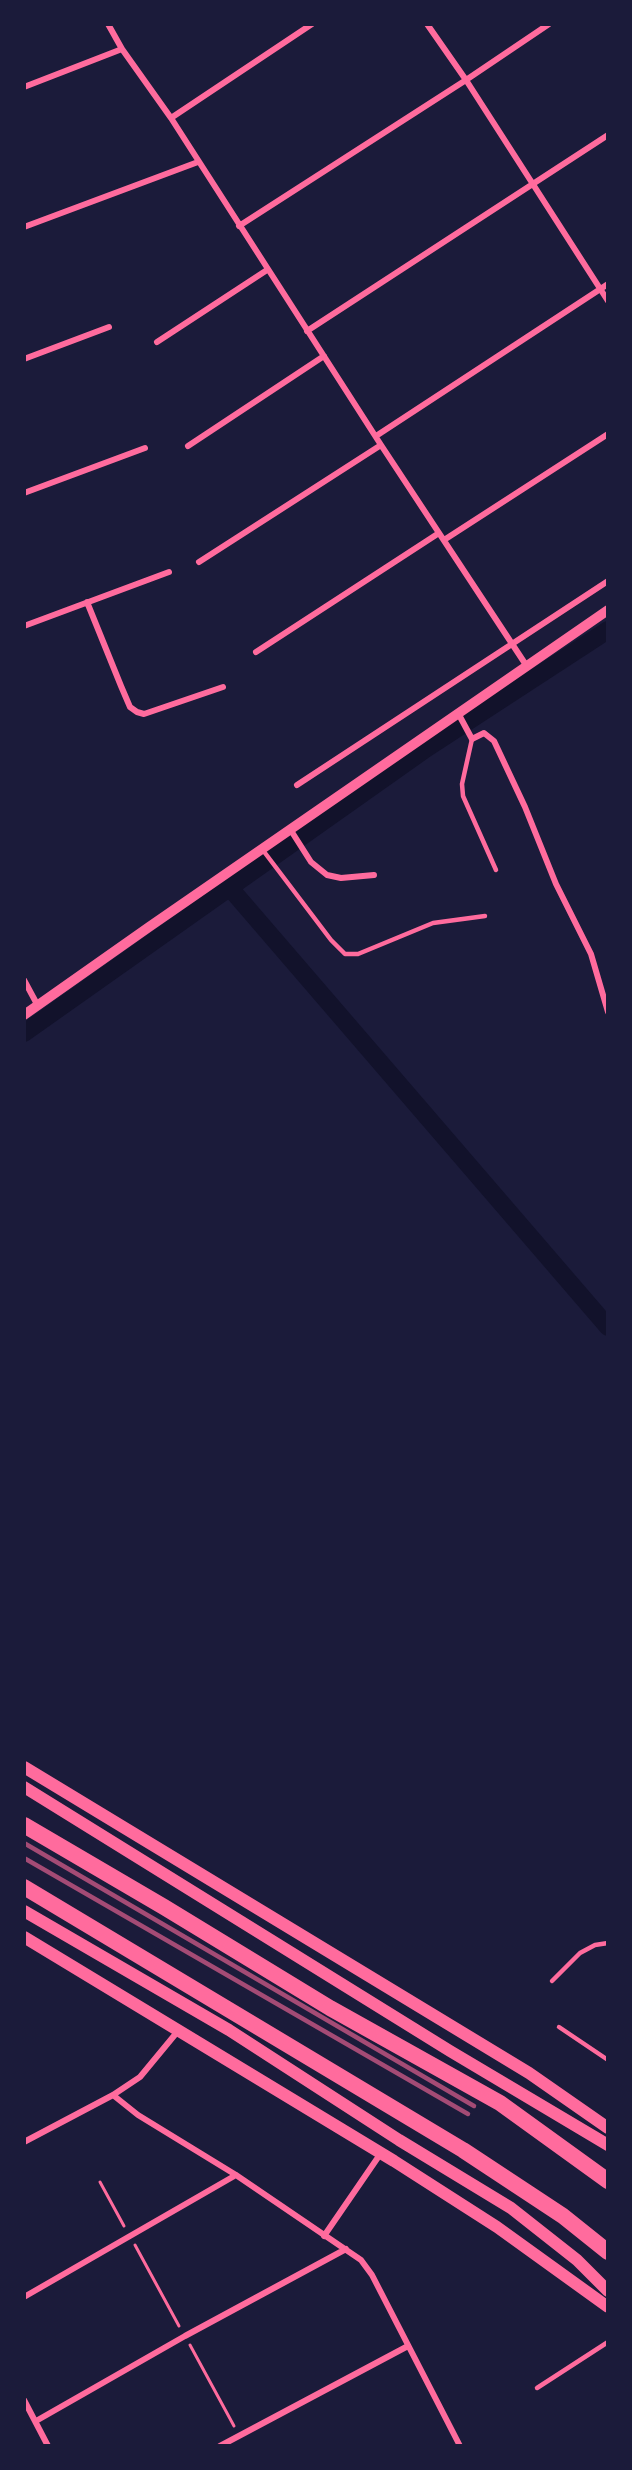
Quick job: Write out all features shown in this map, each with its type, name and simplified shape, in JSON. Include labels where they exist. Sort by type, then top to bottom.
[{"type":"highway","points":[[24,1826],[164,1907],[330,2008],[500,2103],[608,2181]]},
{"type":"highway","points":[[24,1887],[463,2150],[563,2216],[608,2252]]},
{"type":"main road","points":[[24,1767],[606,2122]]},
{"type":"main road","points":[[24,1787],[450,2051],[608,2145]]},
{"type":"main road","points":[[24,1911],[229,2030],[399,2140],[511,2208],[577,2260],[608,2291]]},
{"type":"main road","points":[[24,1937],[381,2153],[497,2227],[574,2280],[608,2307]]},
{"type":"street","points":[[108,24],[122,50],[171,118],[267,270],[526,665]]},
{"type":"street","points":[[171,118],[312,24]]},
{"type":"street","points":[[427,24],[466,80],[608,301]]},
{"type":"street","points":[[239,226],[549,24]]},
{"type":"street","points":[[24,87],[122,50]]},
{"type":"street","points":[[307,331],[608,135]]},
{"type":"street","points":[[24,227],[198,162]]},
{"type":"street","points":[[157,342],[267,270]]},
{"type":"street","points":[[376,436],[608,284]]},
{"type":"street","points":[[24,359],[109,327]]},
{"type":"street","points":[[188,446],[324,356]]},
{"type":"street","points":[[444,540],[608,434]]},
{"type":"street","points":[[199,562],[381,445]]},
{"type":"street","points":[[24,493],[145,448]]},
{"type":"street","points":[[256,652],[439,533]]},
{"type":"street","points":[[24,626],[169,572]]},
{"type":"street","points":[[297,785],[608,581]]},
{"type":"street","points":[[87,602],[120,686],[130,707],[137,712],[144,714],[223,687]]},
{"type":"street","points":[[24,1015],[265,853],[461,717],[526,665],[608,610]]},
{"type":"street","points":[[461,717],[471,736],[484,733],[494,741],[525,807],[556,884],[591,954],[608,1012]]},
{"type":"street","points":[[292,834],[311,862],[327,875],[341,878],[374,875]]},
{"type":"street","points":[[24,980],[38,1006]]},
{"type":"street","points":[[24,2142],[113,2095],[140,2077],[178,2030]]},
{"type":"street","points":[[113,2095],[138,2115],[236,2175],[361,2260],[372,2275],[460,2446]]},
{"type":"street","points":[[324,2236],[381,2153]]},
{"type":"street","points":[[24,2297],[236,2175]]},
{"type":"street","points":[[36,2421],[185,2336],[346,2249]]},
{"type":"street","points":[[220,2446],[408,2346]]},
{"type":"street","points":[[24,2400],[48,2446]]},
{"type":"lane","points":[[471,736],[462,784],[463,796],[496,870]]},
{"type":"lane","points":[[265,853],[285,882],[345,954],[351,955],[433,923],[485,916]]},
{"type":"lane","points":[[552,1981],[580,1953],[595,1945],[608,1943]]},
{"type":"lane","points":[[559,2027],[608,2060]]},
{"type":"lane","points":[[537,2388],[608,2342]]},
{"type":"path","points":[[100,2182],[239,2435]]},
{"type":"waterway","points":[[24,1033],[427,748],[608,630]]},
{"type":"waterway","points":[[230,888],[608,1327]]},
{"type":"railway","points":[[24,1843],[474,2106]]},
{"type":"railway","points":[[24,1858],[468,2114]]}]
